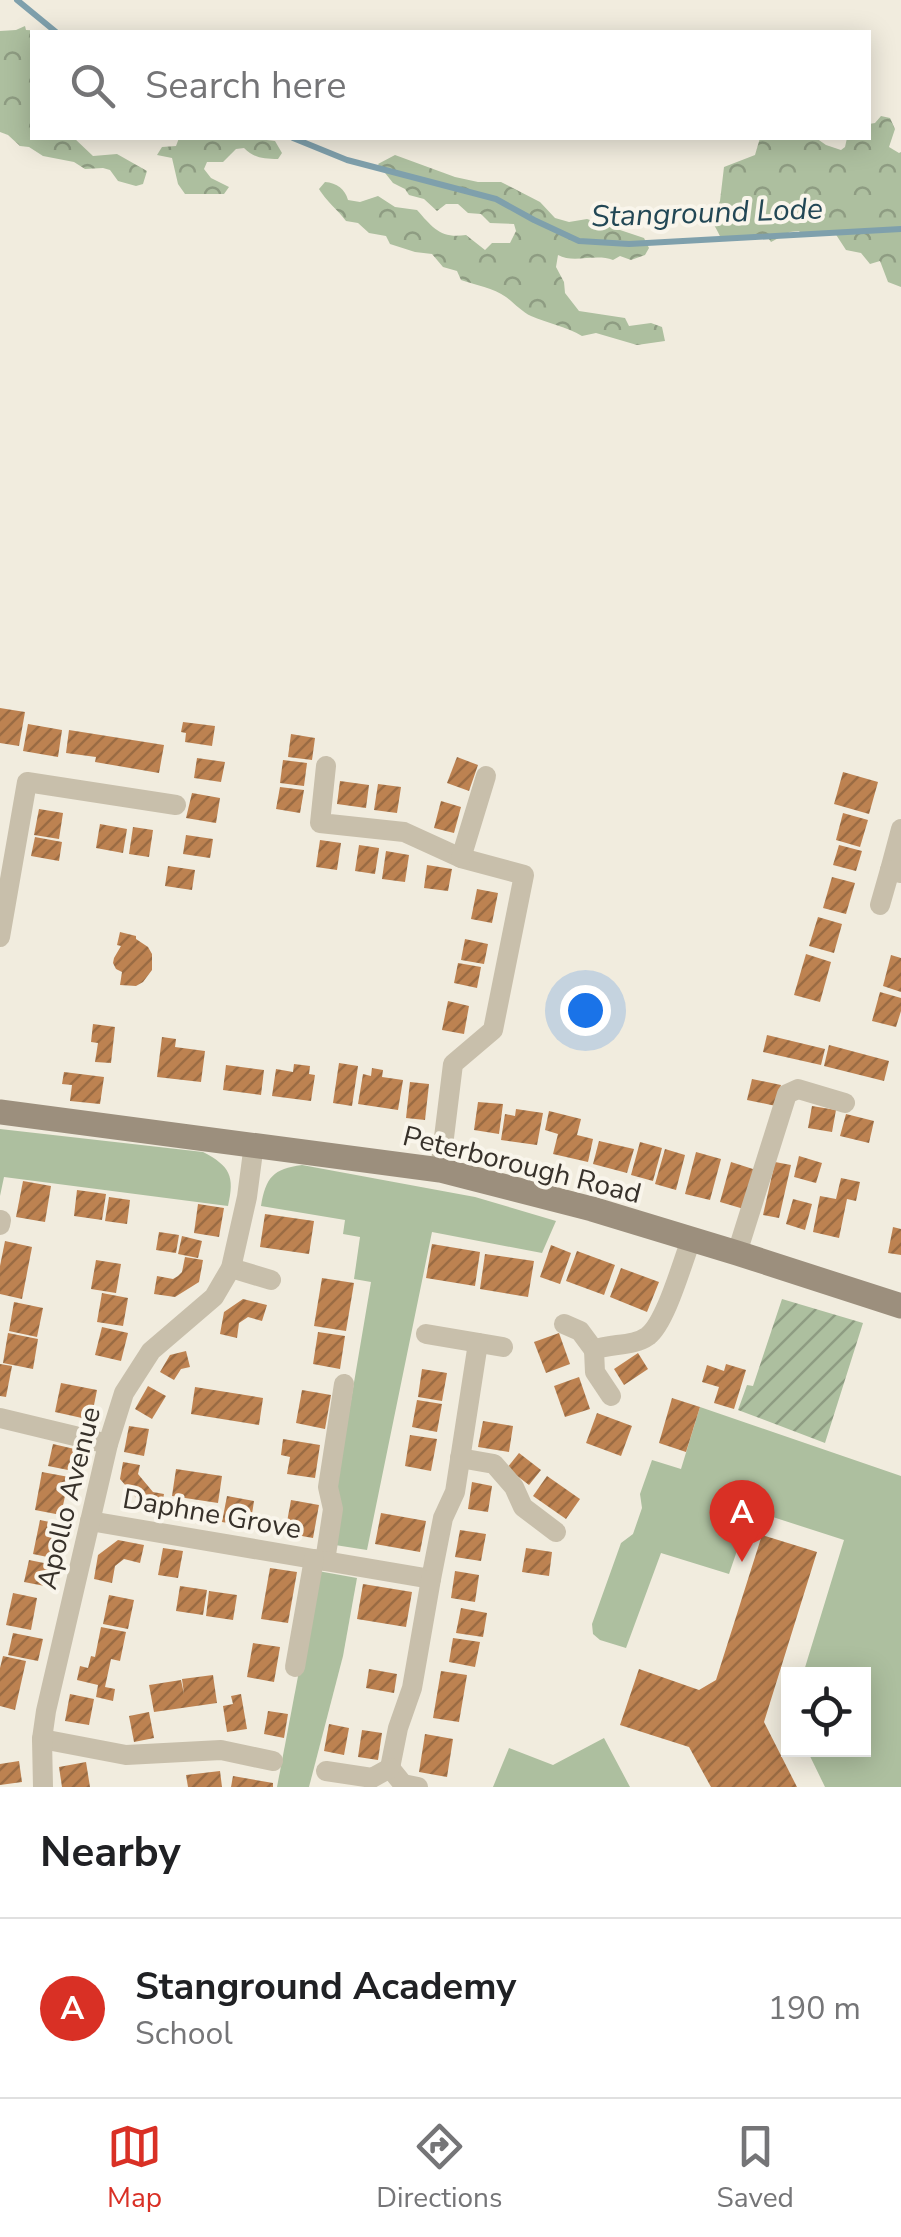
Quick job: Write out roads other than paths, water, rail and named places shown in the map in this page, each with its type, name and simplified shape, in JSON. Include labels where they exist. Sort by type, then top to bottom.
[{"type":"main road","name":"Peterborough Road","points":[[0,1112],[440,1170],[738,1252],[901,1306]]},
{"type":"street","points":[[326,766],[320,823],[404,832],[460,858],[524,875],[493,1030],[452,1064],[440,1170]]},
{"type":"street","points":[[460,858],[486,776]]},
{"type":"street","points":[[0,937],[28,782],[176,804]]},
{"type":"street","points":[[880,905],[896,872],[901,828]]},
{"type":"street","points":[[738,1252],[787,1094],[798,1089],[844,1102]]},
{"type":"street","name":"Apollo Avenue","points":[[43,1787],[46,1712],[108,1444],[124,1393],[151,1351],[214,1298],[232,1268],[254,1144]]},
{"type":"street","points":[[594,1350],[648,1336],[662,1315],[691,1240]]},
{"type":"street","points":[[232,1268],[271,1280]]},
{"type":"street","points":[[564,1324],[580,1331],[594,1350],[596,1372],[611,1396]]},
{"type":"street","points":[[426,1334],[503,1346]]},
{"type":"street","points":[[326,1772],[372,1778],[390,1768],[412,1688],[442,1518],[455,1492],[478,1342]]},
{"type":"street","name":"Daphne Grove","points":[[319,1560],[333,1509],[328,1487],[344,1384]]},
{"type":"street","points":[[0,1418],[108,1444]]},
{"type":"street","points":[[460,1458],[494,1464],[514,1487],[523,1507],[556,1532]]},
{"type":"street","name":"Daphne Grove","points":[[90,1521],[431,1578]]},
{"type":"street","points":[[295,1667],[319,1560]]},
{"type":"street","points":[[42,1739],[126,1756],[221,1750],[273,1760]]},
{"type":"street","points":[[390,1768],[403,1784],[418,1787]]},
{"type":"waterway","name":"Stanground Lode","points":[[17,0],[54,30]]},
{"type":"waterway","name":"Stanground Lode","points":[[298,140],[347,160],[496,199],[579,241],[629,244],[901,229]]},
{"type":"place","name":"Stanground Academy","points":[[742,1562]]}]
